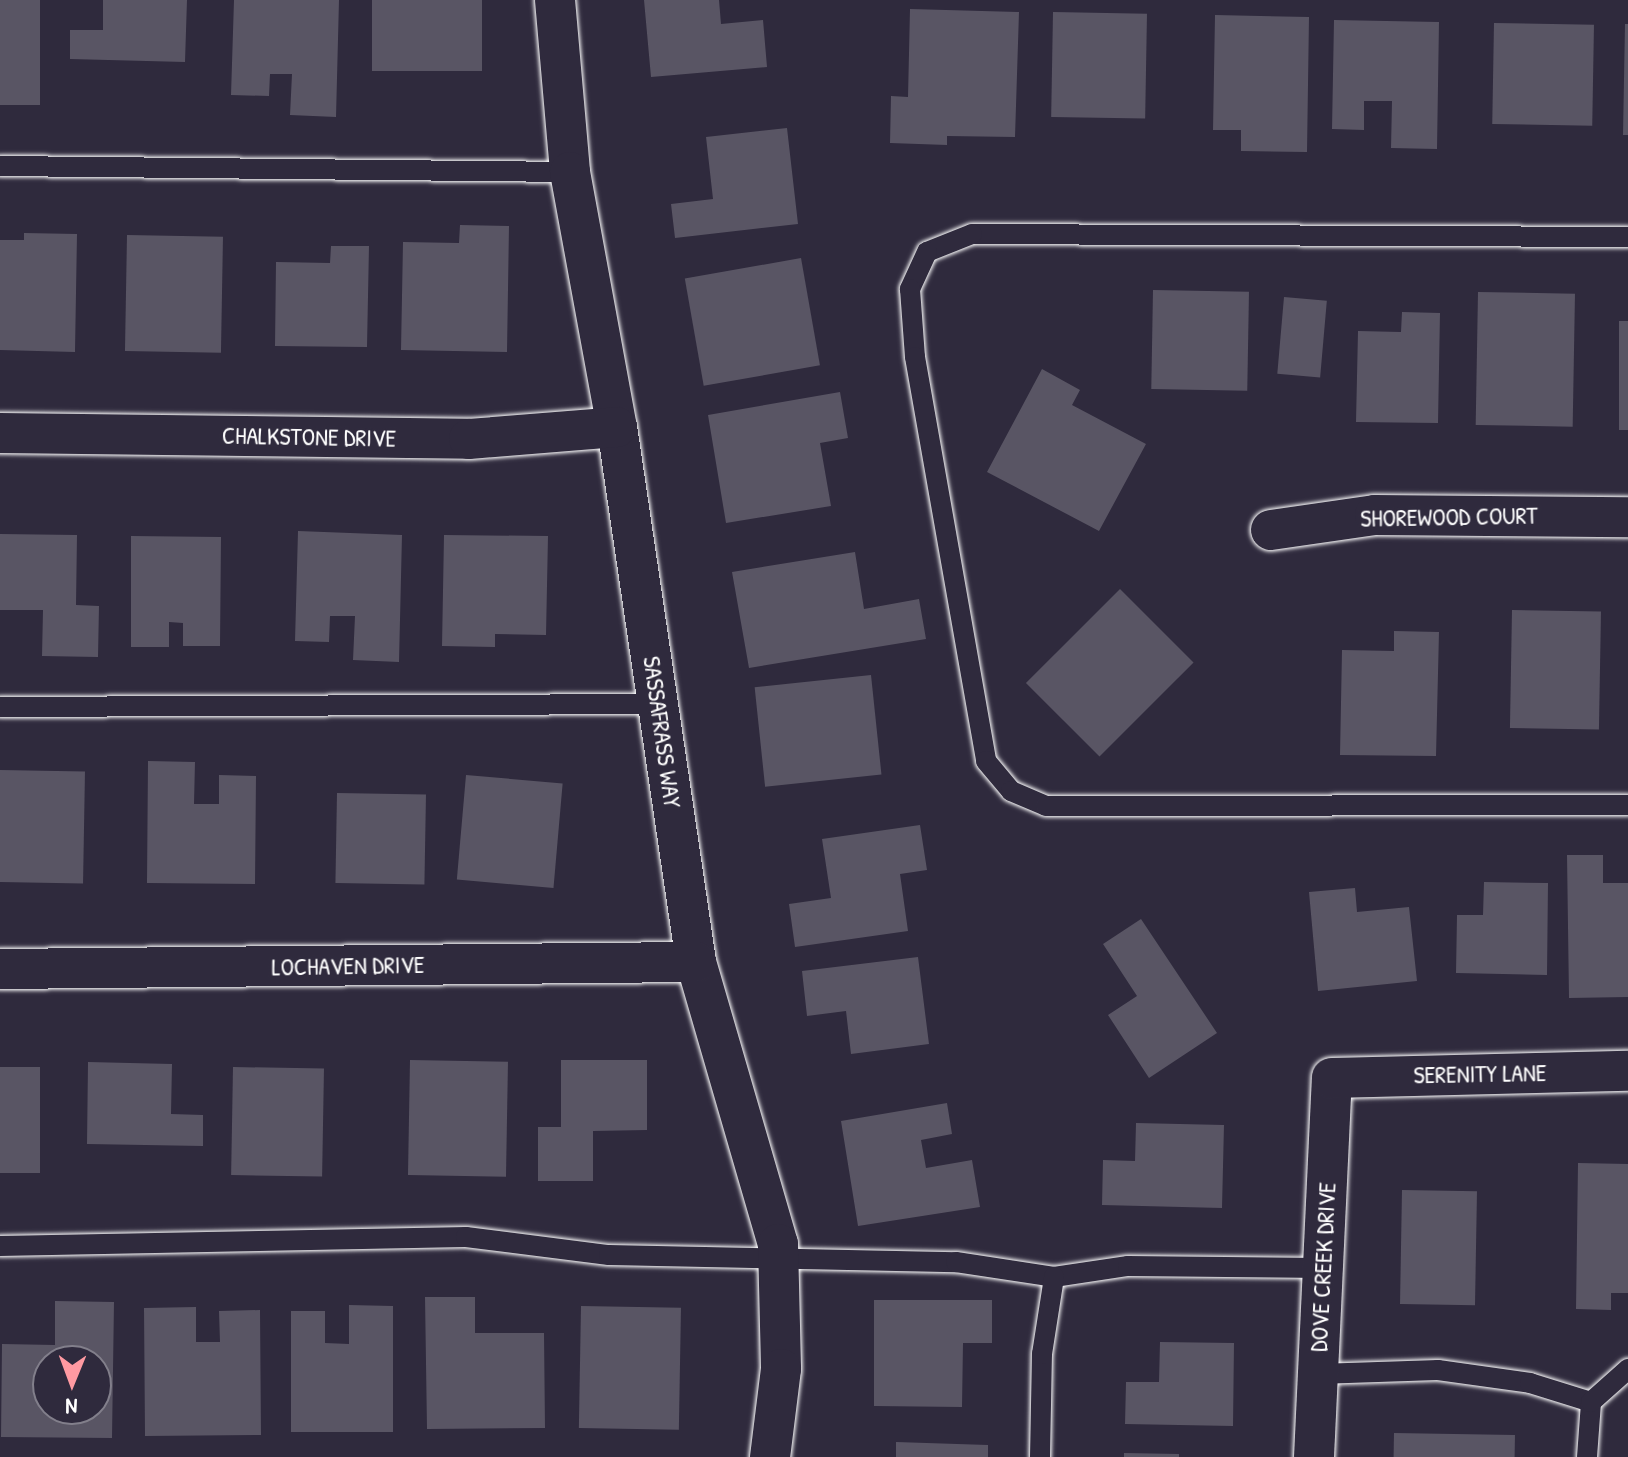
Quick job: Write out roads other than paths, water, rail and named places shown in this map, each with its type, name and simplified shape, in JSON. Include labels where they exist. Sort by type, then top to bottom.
[{"type":"street","name":"SASSAFRASS WAY","points":[[555,0],[570,172],[617,427],[696,962],[778,1255],[781,1369],[770,1457]]},
{"type":"street","name":"CHALKSTONE DRIVE","points":[[0,433],[469,439],[617,427]]},
{"type":"street","name":"SHOREWOOD COURT","points":[[1271,530],[1375,515],[1628,517]]},
{"type":"street","name":"LOCHAVEN DRIVE","points":[[0,969],[696,962]]},
{"type":"street","name":"SERENITY LANE","points":[[1332,1078],[1628,1071]]},
{"type":"street","name":"DOVE CREEK DRIVE","points":[[1314,1457],[1332,1078]]},
{"type":"lane","points":[[0,166],[570,172]]},
{"type":"lane","points":[[1628,237],[972,234],[927,252],[910,289],[915,357],[986,761],[1011,791],[1046,806],[1628,805]]},
{"type":"lane","points":[[0,707],[658,704]]},
{"type":"lane","points":[[0,1246],[466,1237],[609,1255],[778,1255],[956,1262],[1054,1277],[1128,1266],[1323,1268]]},
{"type":"lane","points":[[1040,1457],[1042,1354],[1054,1277]]},
{"type":"lane","points":[[1587,1457],[1591,1402],[1628,1369]]},
{"type":"lane","points":[[1318,1374],[1438,1370],[1530,1383],[1591,1402]]}]
